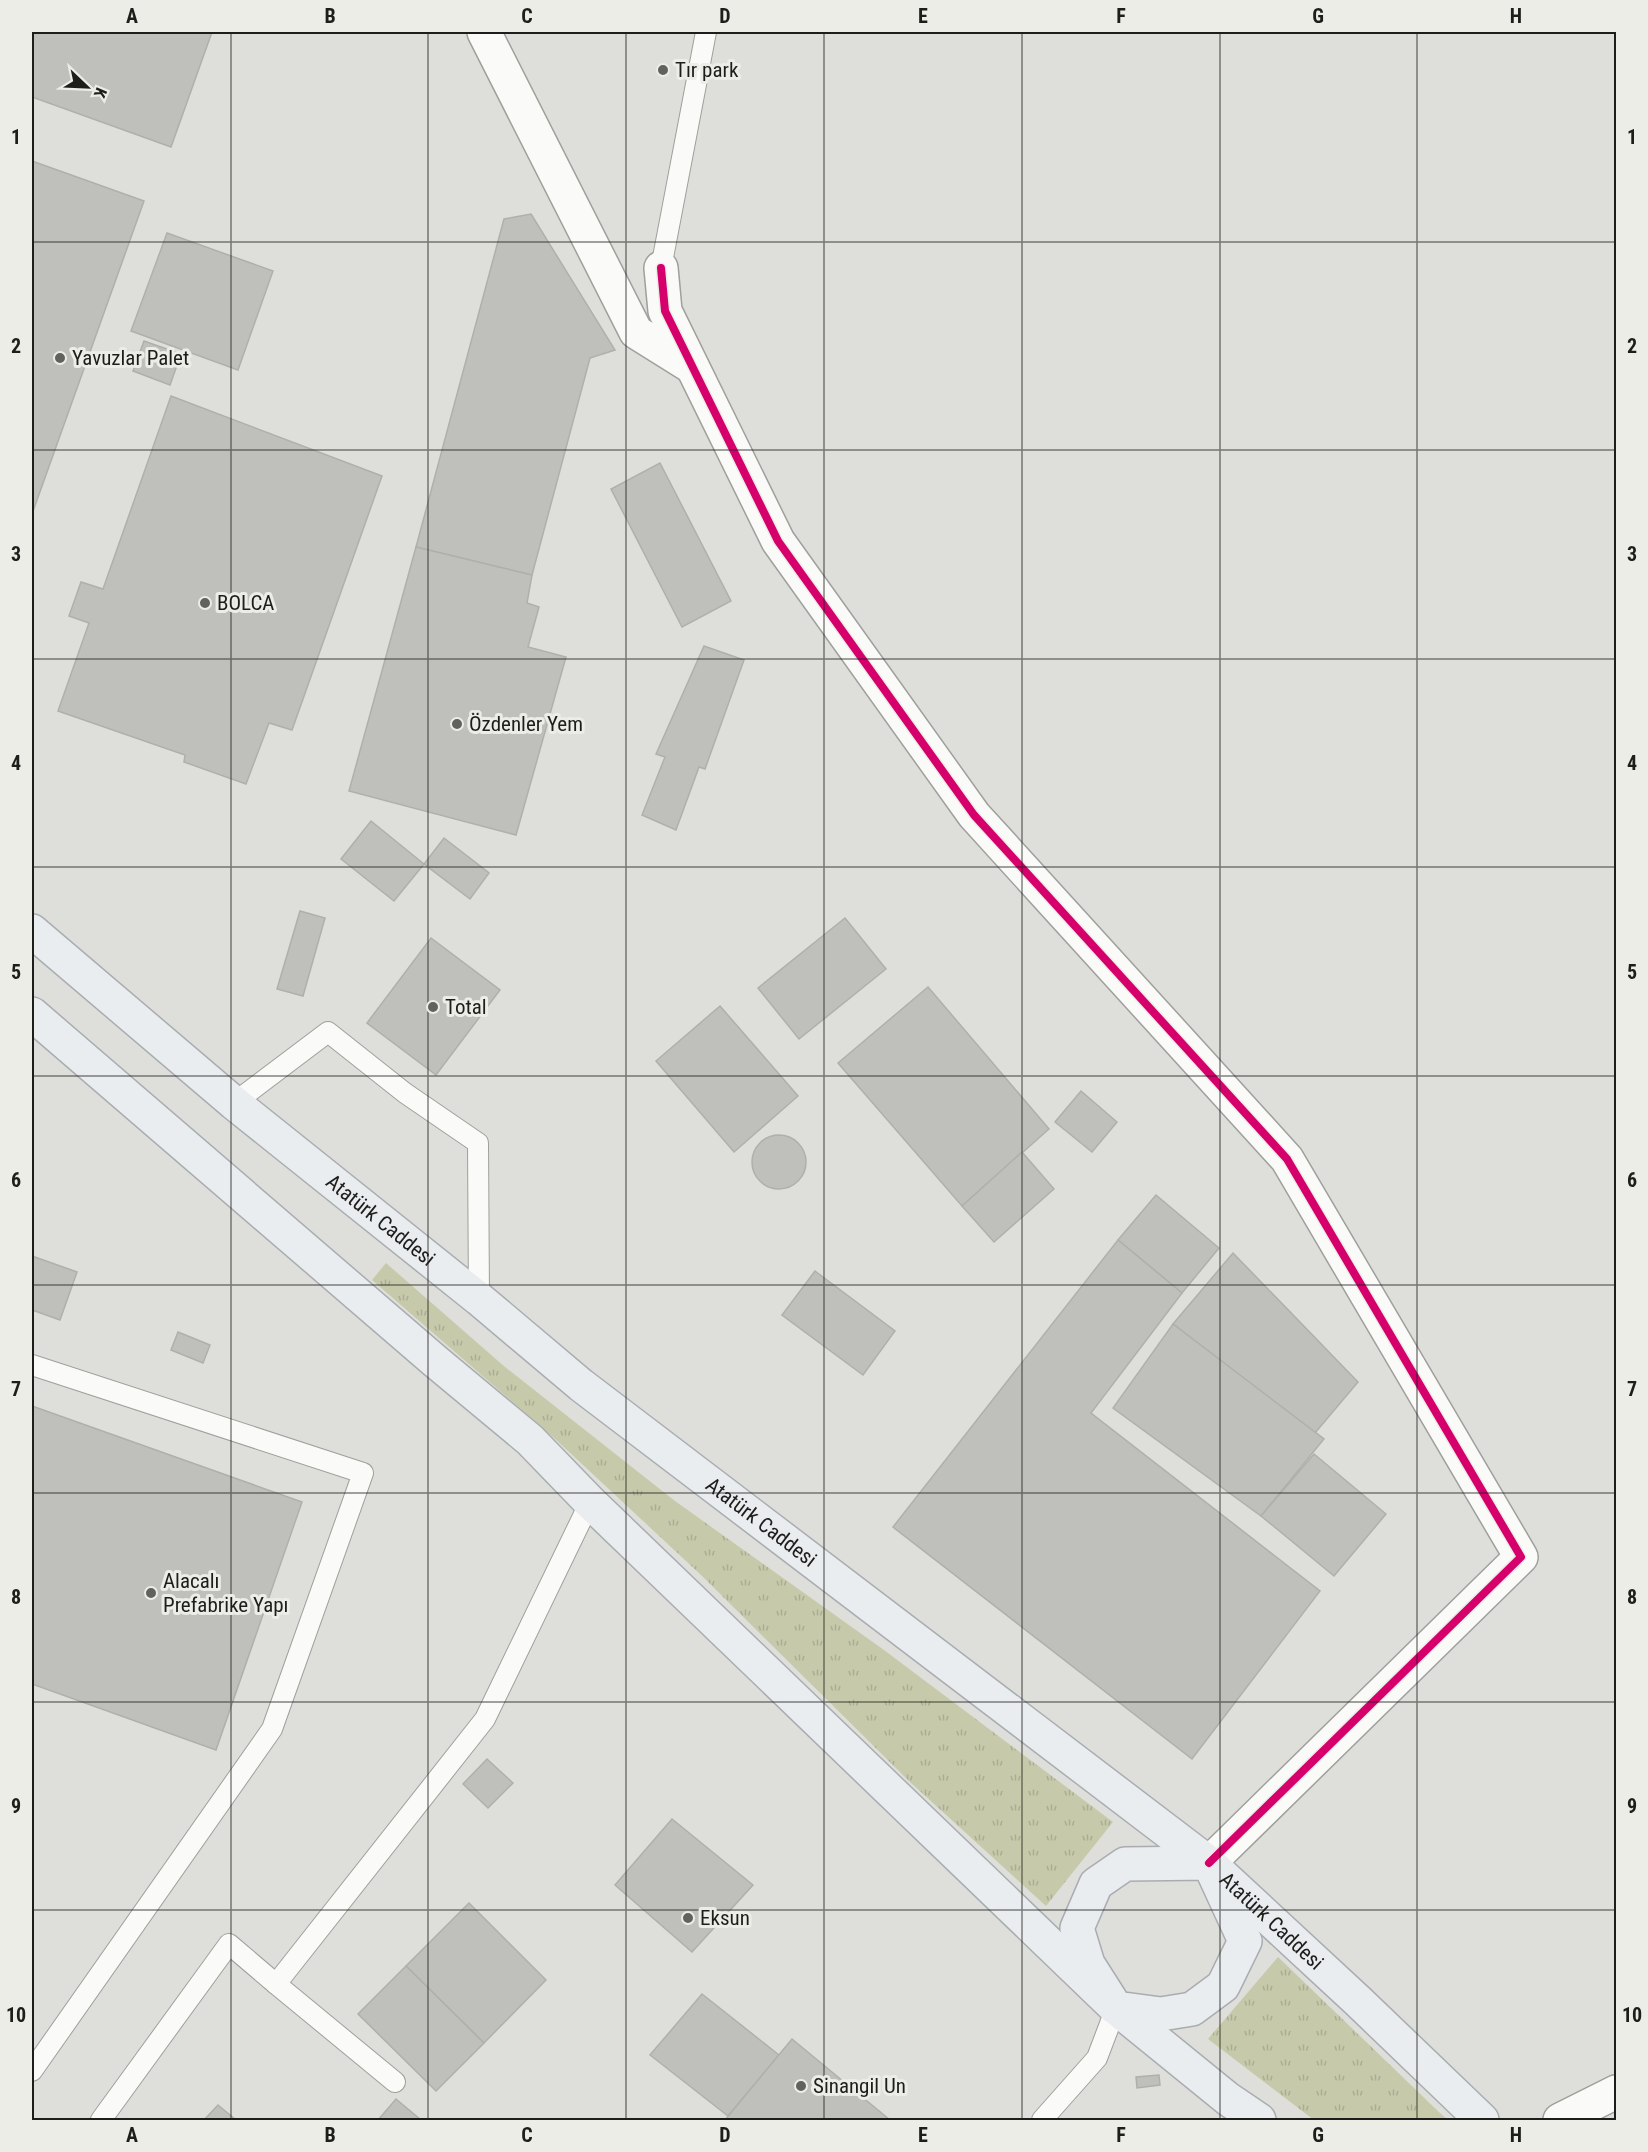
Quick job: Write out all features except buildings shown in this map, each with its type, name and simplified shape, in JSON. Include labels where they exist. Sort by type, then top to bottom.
[{"type":"main road","name":"Atatürk Caddesi","points":[[32,931],[234,1103],[479,1299],[581,1385],[1209,1863],[1358,2001],[1482,2121]]},
{"type":"main road","points":[[32,1014],[530,1440],[590,1502],[1116,2008],[1228,2099],[1259,2121]]},
{"type":"main road","points":[[1209,1863],[1245,1941],[1223,1986],[1192,2009],[1161,2014],[1116,2008],[1088,1964],[1077,1929],[1096,1884],[1125,1864],[1209,1863]]},
{"type":"street","points":[[483,32],[636,332],[692,367]]},
{"type":"street","points":[[661,268],[665,311],[778,542],[974,815],[1287,1159],[1521,1557],[1209,1863]]},
{"type":"street","points":[[1560,2121],[1617,2092]]},
{"type":"lane","points":[[661,268],[706,32]]},
{"type":"lane","points":[[234,1103],[328,1032],[405,1093],[478,1143],[479,1299]]},
{"type":"lane","points":[[32,1365],[363,1473],[272,1729],[32,2071]]},
{"type":"lane","points":[[276,1984],[485,1719],[590,1502]]},
{"type":"lane","points":[[101,2121],[229,1944],[395,2082]]},
{"type":"lane","points":[[1042,2121],[1097,2058],[1116,2008]]},
{"type":"green space","points":[[386,1263],[505,1367],[675,1501],[884,1650],[1113,1822],[1046,1906],[911,1783],[701,1575],[554,1438],[372,1280]]},
{"type":"green space","points":[[1278,1957],[1448,2120],[1314,2120],[1208,2039]]},
{"type":"cycle path","points":[[661,268],[665,311],[778,541],[974,815],[1287,1159],[1521,1557],[1209,1863]]},
{"type":"place","name":"Tır park","points":[[663,70]]},
{"type":"place","name":"Yavuzlar Palet","points":[[60,358]]},
{"type":"place","name":"BOLCA","points":[[205,603]]},
{"type":"place","name":"Özdenler Yem","points":[[457,724]]},
{"type":"place","name":"Total","points":[[433,1007]]},
{"type":"place","name":"Alacalı Prefabrike Yapı","points":[[151,1593]]},
{"type":"place","name":"Eksun","points":[[688,1918]]},
{"type":"place","name":"Sinangil Un","points":[[801,2086]]}]
